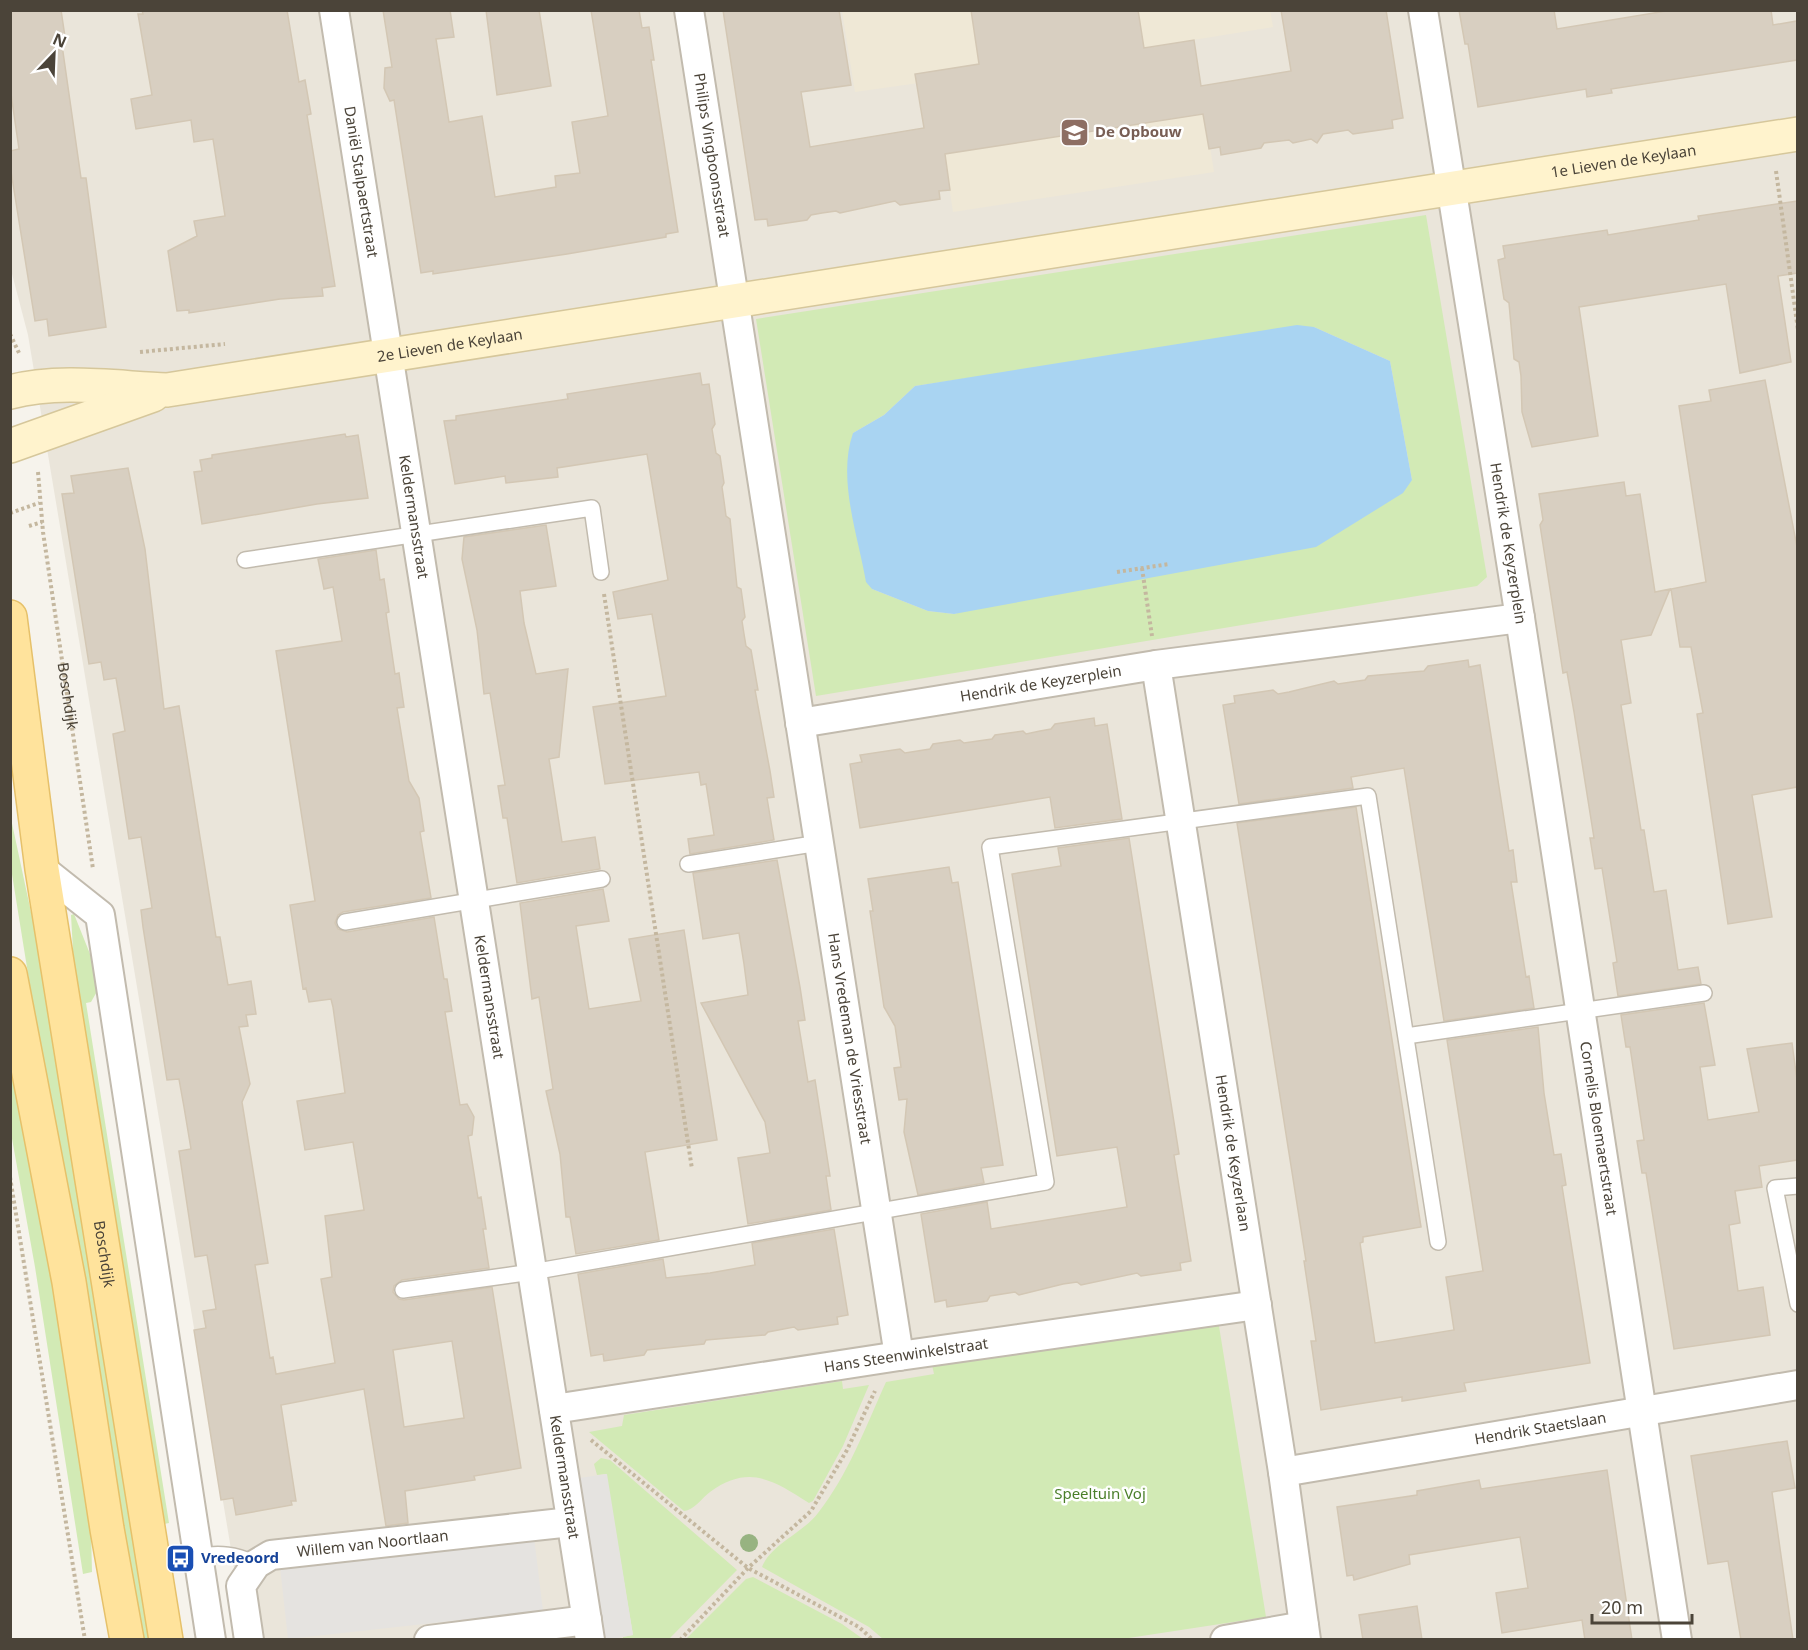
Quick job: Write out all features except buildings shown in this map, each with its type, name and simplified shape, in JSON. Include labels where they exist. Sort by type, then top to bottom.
[{"type":"main road","name":"1e Lieven de Keylaan","points":[[1450,188],[1784,136]]},
{"type":"main road","points":[[734,300],[1450,188]]},
{"type":"main road","name":"2e Lieven de Keylaan","points":[[10,392],[26,388],[66,387],[167,390],[734,300]]},
{"type":"main road","name":"2e Lieven de Keylaan","points":[[10,446],[167,390]]},
{"type":"main road","name":"Boschdijk","points":[[10,617],[42,869],[166,1640]]},
{"type":"main road","points":[[10,974],[69,1282],[107,1529],[127,1640]]},
{"type":"street","name":"Daniël Stalpaertstraat","points":[[334,10],[389,355]]},
{"type":"street","name":"Philips Vingboonsstraat","points":[[689,10],[734,300]]},
{"type":"street","name":"Hendrik de Keyzerplein","points":[[800,723],[1156,665],[1520,618],[1423,10]]},
{"type":"street","points":[[734,300],[800,723]]},
{"type":"street","name":"Keldermansstraat","points":[[389,355],[588,1630]]},
{"type":"street","name":"Cornelis Bloemaertstraat","points":[[1520,618],[1677,1640]]},
{"type":"street","name":"Hendrik de Keyzerlaan","points":[[1156,665],[1283,1472],[1305,1633]]},
{"type":"street","name":"Hans Vredeman de Vriesstraat","points":[[800,723],[899,1356]]},
{"type":"street","points":[[42,869],[100,915],[211,1640]]},
{"type":"street","name":"Hans Steenwinkelstraat","points":[[554,1409],[899,1356],[1257,1305]]},
{"type":"street","name":"Hendrik Staetslaan","points":[[1283,1472],[1797,1385]]},
{"type":"street","name":"Willem van Noortlaan","points":[[256,1564],[271,1556],[571,1522]]},
{"type":"street","points":[[249,1640],[240,1586],[256,1564]]},
{"type":"street","points":[[429,1640],[588,1630]]},
{"type":"street","points":[[1225,1640],[1305,1633]]},
{"type":"lane","points":[[245,560],[592,508],[601,572]]},
{"type":"lane","points":[[403,1290],[532,1272],[1046,1182],[990,847],[1368,796],[1438,1242]]},
{"type":"lane","points":[[688,864],[819,843]]},
{"type":"lane","points":[[345,922],[603,879]]},
{"type":"lane","points":[[1406,1036],[1704,993]]},
{"type":"lane","points":[[1797,1185],[1775,1188],[1797,1304]]},
{"type":"lane","points":[[198,1556],[220,1553],[238,1556],[256,1564]]},
{"type":"path","points":[[1784,136],[1797,330]]},
{"type":"path","points":[[10,334],[21,358]]},
{"type":"path","name":"Boschdijk","points":[[39,477],[39,503],[100,915]]},
{"type":"path","points":[[10,513],[39,503]]},
{"type":"path","points":[[29,526],[42,522]]},
{"type":"path","points":[[1117,572],[1169,564]]},
{"type":"path","points":[[1142,568],[1147,601]]},
{"type":"path","points":[[601,572],[692,1169]]},
{"type":"path","points":[[10,1177],[86,1640]]},
{"type":"path","points":[[680,1640],[748,1568],[812,1511],[847,1450],[878,1383],[899,1356]]},
{"type":"path","points":[[554,1409],[685,1519],[748,1568],[859,1627],[873,1640]]},
{"type":"shaded area","name":"De Opbouw","points":[[1270,10],[1273,27],[1193,40],[1214,172],[953,212],[933,81],[855,92],[842,11]]},
{"type":"shaded area","points":[[10,11],[1797,11],[1797,1639],[246,1639],[28,335],[11,270]]},
{"type":"shaded area","points":[[607,1474],[633,1635],[605,1640],[579,1478]]},
{"type":"shaded area","points":[[534,1537],[543,1611],[288,1639],[280,1567]]},
{"type":"green space","points":[[1426,215],[1487,577],[1477,586],[816,696],[756,319]],"holes":[[[1314,327],[1390,361],[1412,480],[954,614],[928,611],[872,589],[853,433],[884,415],[915,386]]]},
{"type":"green space","points":[[10,814],[38,945],[157,1639],[135,1639],[11,868]]},
{"type":"green space","points":[[74,914],[94,964],[99,988],[91,1002],[86,1003],[169,1523],[164,1524],[74,969],[71,915]]},
{"type":"green space","points":[[10,1016],[90,1490],[92,1572],[83,1574],[35,1267],[11,1133]]},
{"type":"green space","name":"Speeltuin Voj","points":[[1218,1320],[1266,1617],[1122,1639],[883,1639],[869,1627],[762,1567],[772,1552],[812,1520],[829,1498],[856,1450],[886,1382],[934,1374],[932,1365]]},
{"type":"green space","points":[[842,1381],[843,1389],[869,1385],[843,1446],[813,1501],[809,1503],[772,1482],[749,1477],[724,1483],[684,1511],[589,1432],[622,1426],[624,1415]]},
{"type":"green space","points":[[601,1458],[610,1460],[737,1570],[669,1639],[623,1639],[623,1637],[633,1635],[606,1474],[597,1475],[594,1464]]},
{"type":"green space","points":[[753,1577],[842,1624],[863,1639],[686,1639],[746,1579]]},
{"type":"water","points":[[1297,325],[1314,327],[1390,361],[1412,480],[1403,493],[1316,547],[954,614],[928,611],[872,589],[866,582],[848,488],[847,469],[853,433],[884,415],[915,386]]},
{"type":"place","name":"De Opbouw","points":[[1074,132]]},
{"type":"place","name":"Vredeoord","points":[[180,1558]]}]
